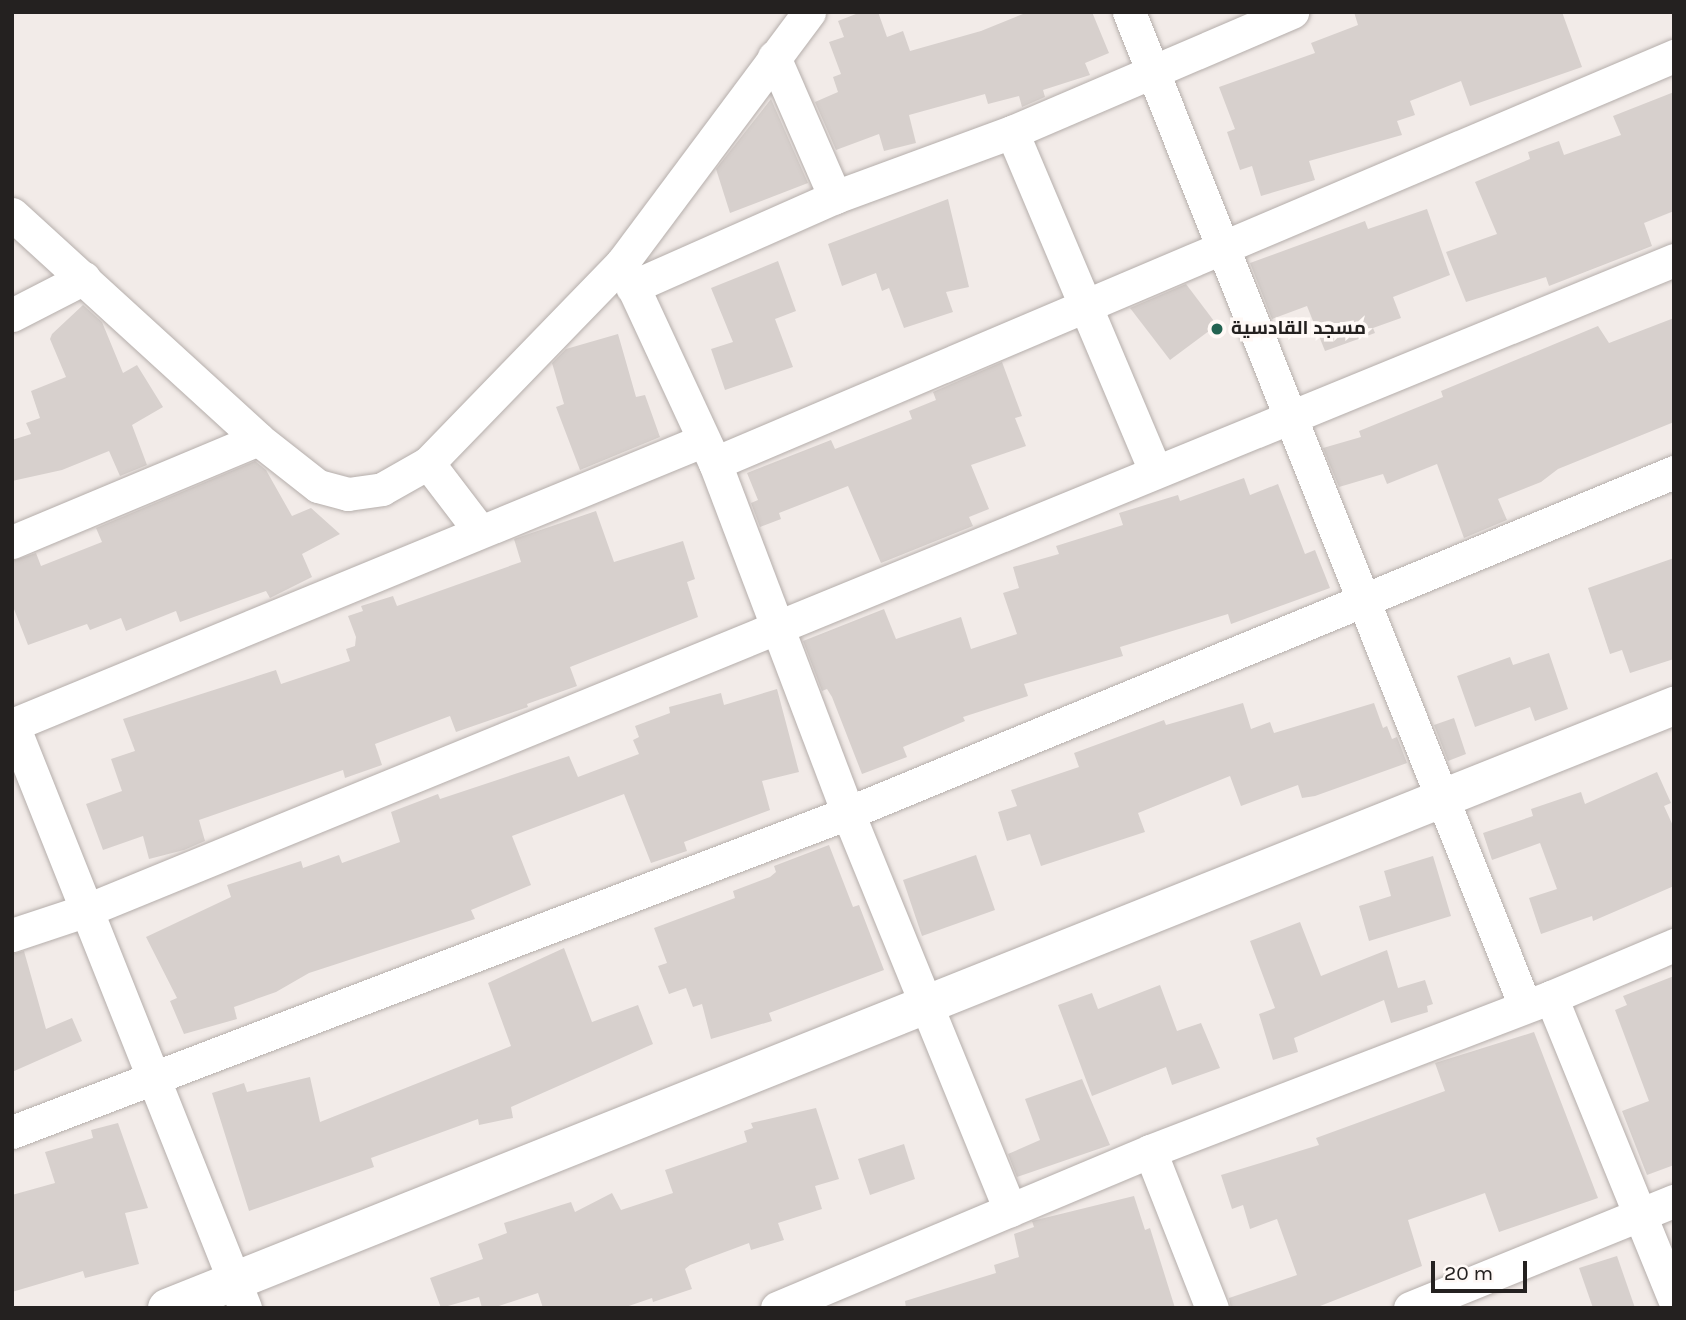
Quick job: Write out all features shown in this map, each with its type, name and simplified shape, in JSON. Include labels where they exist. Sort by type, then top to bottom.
[{"type":"street","points":[[12,214],[258,439],[318,486],[348,495],[382,489],[428,463],[627,275],[774,57],[808,12]]},
{"type":"street","points":[[1129,12],[1441,800],[1639,1214],[1674,1298]]},
{"type":"street","points":[[627,275],[1012,132],[1292,12]]},
{"type":"street","points":[[240,1295],[12,724],[479,530],[710,451],[1087,305],[1225,249],[1674,56]]},
{"type":"street","points":[[774,57],[835,197]]},
{"type":"street","points":[[1012,132],[1155,471]]},
{"type":"street","points":[[12,935],[86,910],[776,625],[1674,260]]},
{"type":"street","points":[[627,275],[710,451],[924,1006],[1010,1210]]},
{"type":"street","points":[[12,316],[84,278]]},
{"type":"street","points":[[12,542],[258,439]]},
{"type":"street","points":[[428,463],[479,530]]},
{"type":"street","points":[[12,1132],[154,1081],[848,813],[1360,598],[1674,472]]},
{"type":"street","points":[[167,1308],[240,1295],[924,1006],[1674,706]]},
{"type":"street","points":[[777,1308],[1150,1151],[1538,1001],[1674,945]]},
{"type":"street","points":[[1150,1151],[1212,1308]]},
{"type":"street","points":[[1410,1308],[1674,1201]]},
{"type":"building","points":[[861,12],[878,12],[887,37],[903,31],[910,51],[981,31],[1028,12],[1092,12],[1109,53],[1085,63],[1090,75],[1043,90],[1045,97],[1022,107],[1019,96],[988,104],[985,94],[909,115],[916,143],[884,151],[879,134],[836,150],[815,102],[838,92],[833,77],[841,74],[829,42],[844,37],[838,21]]},
{"type":"building","points":[[1354,12],[1562,12],[1582,67],[1470,106],[1461,81],[1410,101],[1415,115],[1397,121],[1402,135],[1309,161],[1315,180],[1261,196],[1252,166],[1240,170],[1227,132],[1235,129],[1219,87],[1315,53],[1311,43],[1358,25]]},
{"type":"building","points":[[1674,92],[1674,211],[1644,223],[1652,246],[1549,286],[1546,277],[1466,302],[1446,252],[1497,234],[1475,182],[1530,159],[1528,152],[1559,141],[1564,155],[1621,135],[1613,116]]},
{"type":"building","points":[[771,99],[808,183],[730,213],[716,169]]},
{"type":"building","points":[[948,199],[969,287],[946,292],[953,312],[904,328],[889,288],[882,291],[876,273],[842,286],[828,244]]},
{"type":"building","points":[[1427,209],[1450,275],[1393,297],[1401,318],[1373,328],[1375,333],[1325,351],[1307,306],[1272,319],[1250,263],[1365,221],[1368,229]]},
{"type":"building","points":[[778,261],[796,311],[775,319],[793,367],[725,390],[711,349],[733,342],[711,288]]},
{"type":"building","points":[[1186,284],[1217,325],[1170,360],[1130,308]]},
{"type":"building","points":[[83,305],[102,322],[123,373],[137,365],[163,407],[132,425],[147,465],[120,476],[109,451],[62,470],[12,481],[12,440],[31,434],[26,423],[40,418],[31,391],[66,377],[50,339],[52,334]]},
{"type":"building","points":[[1674,318],[1674,422],[1558,469],[1541,482],[1498,499],[1507,520],[1464,538],[1437,464],[1387,484],[1383,474],[1339,487],[1323,448],[1361,437],[1359,431],[1443,397],[1441,391],[1598,326],[1609,343]]},
{"type":"building","points":[[618,334],[636,397],[645,395],[660,437],[580,470],[556,407],[564,404],[552,363],[566,349]]},
{"type":"building","points":[[1002,362],[1022,416],[1015,418],[1026,446],[971,465],[989,509],[969,517],[973,526],[881,563],[848,486],[779,513],[781,519],[760,527],[751,503],[758,500],[747,473],[831,440],[835,449],[912,419],[909,411],[936,400],[933,392]]},
{"type":"building","points":[[255,461],[266,470],[292,516],[311,508],[340,534],[302,554],[312,577],[270,598],[266,591],[180,622],[176,611],[126,631],[121,618],[90,630],[87,624],[28,645],[12,604],[12,561],[36,553],[41,566],[102,542],[96,528]]},
{"type":"building","points":[[1244,478],[1250,495],[1278,484],[1305,554],[1315,550],[1330,588],[1231,624],[1228,614],[1120,647],[1123,656],[1024,684],[1028,696],[963,717],[965,721],[903,747],[907,757],[862,774],[832,697],[827,689],[822,691],[803,641],[884,609],[896,639],[961,617],[971,649],[1017,634],[1003,593],[1019,588],[1013,567],[1059,554],[1056,546],[1123,525],[1119,513],[1178,495],[1180,501]]},
{"type":"building","points":[[596,511],[614,562],[683,541],[695,579],[687,582],[698,617],[570,667],[577,686],[527,704],[528,707],[456,732],[450,716],[375,744],[382,765],[345,778],[343,770],[199,820],[205,841],[184,850],[149,859],[143,836],[103,850],[86,804],[122,791],[111,759],[135,751],[123,719],[276,670],[281,684],[350,661],[346,649],[355,646],[356,637],[348,616],[363,611],[361,606],[393,596],[397,606],[521,562],[514,539]]},
{"type":"building","points":[[1674,558],[1674,659],[1630,673],[1622,650],[1610,654],[1588,588]]},
{"type":"building","points":[[1549,653],[1568,709],[1535,721],[1530,707],[1475,727],[1457,676],[1510,657],[1513,665]]},
{"type":"building","points":[[777,689],[799,772],[762,781],[770,810],[684,842],[687,851],[651,863],[624,794],[512,836],[531,885],[471,910],[475,919],[309,973],[276,992],[234,1007],[237,1019],[184,1034],[170,1001],[177,998],[146,937],[231,897],[227,885],[301,861],[303,868],[339,855],[342,863],[400,842],[391,812],[438,794],[440,799],[569,756],[578,777],[639,754],[633,740],[639,737],[635,726],[670,713],[669,707],[721,693],[724,705]]},
{"type":"building","points":[[1243,703],[1251,729],[1270,722],[1274,733],[1374,703],[1383,728],[1387,726],[1392,739],[1397,737],[1407,763],[1315,796],[1302,798],[1298,785],[1241,806],[1230,776],[1138,813],[1145,832],[1041,866],[1030,834],[1007,841],[998,812],[1017,806],[1011,790],[1079,767],[1074,753],[1164,720],[1166,725]]},
{"type":"building","points":[[1454,718],[1466,754],[1448,761],[1434,725]]},
{"type":"building","points":[[1657,772],[1671,803],[1664,806],[1674,828],[1674,886],[1593,921],[1592,916],[1541,934],[1529,898],[1557,889],[1540,843],[1492,860],[1483,833],[1533,816],[1531,809],[1581,792],[1585,804]]},
{"type":"building","points":[[829,845],[853,907],[859,905],[884,970],[769,1013],[772,1021],[711,1039],[702,1004],[693,1007],[686,988],[669,994],[658,966],[667,963],[654,928],[735,898],[733,891],[770,877],[776,872],[774,866]]},
{"type":"building","points":[[976,855],[995,910],[922,936],[903,880]]},
{"type":"building","points":[[1433,856],[1451,916],[1369,941],[1359,906],[1391,896],[1384,871]]},
{"type":"building","points":[[1300,922],[1321,976],[1387,950],[1398,988],[1425,980],[1433,1004],[1427,1006],[1428,1012],[1391,1023],[1384,1000],[1294,1038],[1298,1052],[1273,1060],[1259,1014],[1275,1008],[1250,941]]},
{"type":"building","points":[[564,948],[592,1022],[638,1005],[653,1044],[511,1107],[513,1118],[479,1125],[478,1119],[371,1158],[374,1167],[249,1211],[212,1093],[244,1083],[247,1092],[310,1077],[320,1122],[511,1046],[488,983]]},
{"type":"building","points":[[24,951],[46,1029],[72,1018],[82,1041],[12,1072],[12,954]]},
{"type":"building","points":[[1674,976],[1674,1165],[1647,1175],[1622,1111],[1649,1101],[1615,1010],[1627,1005],[1623,996]]},
{"type":"building","points":[[1160,985],[1177,1031],[1201,1023],[1220,1068],[1172,1085],[1166,1067],[1092,1096],[1058,1005],[1092,993],[1098,1009]]},
{"type":"building","points":[[1534,1032],[1598,1198],[1499,1232],[1485,1193],[1408,1220],[1422,1266],[1315,1308],[1231,1308],[1229,1298],[1297,1275],[1277,1219],[1250,1229],[1243,1205],[1232,1209],[1221,1175],[1319,1145],[1316,1138],[1445,1091],[1435,1063]]},
{"type":"building","points":[[1082,1079],[1110,1145],[1017,1177],[1008,1154],[1040,1140],[1025,1099]]},
{"type":"building","points":[[816,1108],[839,1179],[815,1186],[822,1209],[778,1223],[784,1240],[751,1250],[749,1243],[690,1265],[685,1269],[692,1289],[653,1302],[652,1298],[623,1308],[543,1308],[538,1293],[493,1308],[482,1308],[479,1297],[441,1308],[430,1278],[483,1259],[478,1244],[507,1233],[504,1223],[571,1202],[575,1212],[612,1193],[621,1210],[673,1193],[665,1170],[747,1142],[744,1131],[753,1128],[751,1123]]},
{"type":"building","points":[[118,1123],[148,1208],[125,1213],[139,1264],[85,1278],[83,1271],[12,1292],[12,1195],[55,1183],[45,1152],[93,1138],[91,1130]]},
{"type":"building","points":[[904,1144],[915,1179],[870,1195],[858,1159]]},
{"type":"building","points":[[1134,1196],[1145,1230],[1150,1228],[1175,1308],[906,1308],[905,1301],[996,1273],[994,1265],[1019,1257],[1014,1234],[1034,1227],[1032,1221]]},
{"type":"building","points":[[1617,1256],[1635,1308],[1593,1308],[1579,1268]]},
{"type":"place","name":"مسجد القادسية","points":[[1217,329]]}]
